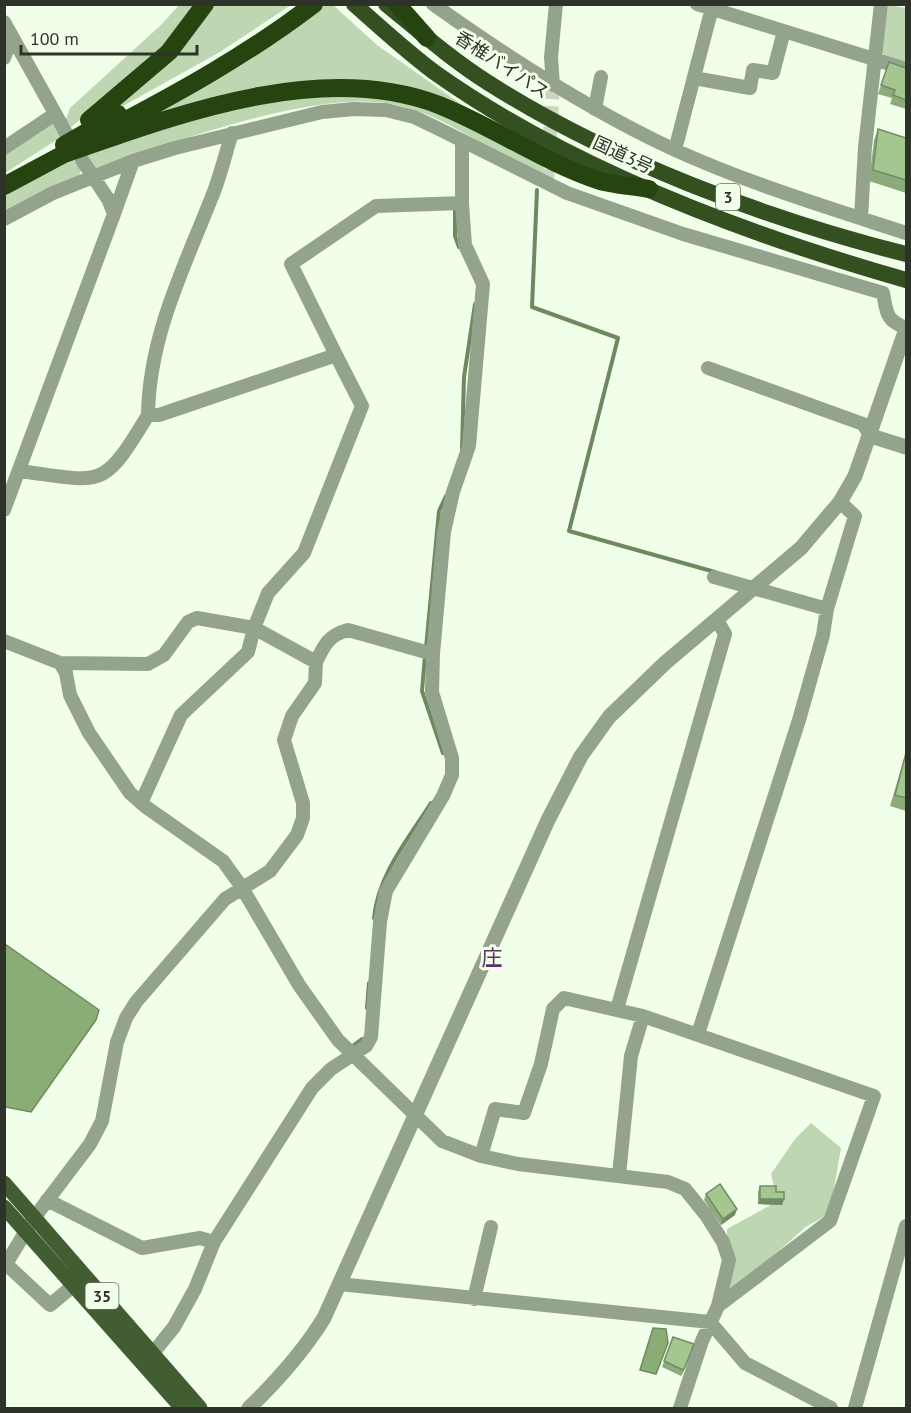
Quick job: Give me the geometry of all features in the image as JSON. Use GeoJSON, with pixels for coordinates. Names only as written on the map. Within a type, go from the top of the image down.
{"type":"FeatureCollection","features":[{"type":"Feature","properties":{"kind":"highway"},"geometry":{"type":"LineString","coordinates":[[68,154],[169,52],[205,4]]}},
{"type":"Feature","properties":{"kind":"highway"},"geometry":{"type":"LineString","coordinates":[[68,154],[299,4]]}},
{"type":"Feature","properties":{"kind":"highway"},"geometry":{"type":"LineString","coordinates":[[4,186],[68,154],[211,74],[264,41],[315,4]]}},
{"type":"Feature","properties":{"kind":"highway","name":"国道3号"},"geometry":{"type":"LineString","coordinates":[[354,4],[434,72],[544,139],[649,189],[737,224],[906,280]]}},
{"type":"Feature","properties":{"kind":"highway","name":"3"},"geometry":{"type":"LineString","coordinates":[[386,4],[427,38]]}},
{"type":"Feature","properties":{"kind":"highway"},"geometry":{"type":"LineString","coordinates":[[397,4],[427,38]]}},
{"type":"Feature","properties":{"kind":"highway","name":"香椎バイパス"},"geometry":{"type":"LineString","coordinates":[[427,38],[485,81],[556,122]]}},
{"type":"Feature","properties":{"kind":"highway"},"geometry":{"type":"LineString","coordinates":[[4,178],[68,154],[202,110],[264,97],[320,89],[375,88],[440,106],[601,181],[649,189]]}},
{"type":"Feature","properties":{"kind":"highway","name":"国道3号"},"geometry":{"type":"LineString","coordinates":[[556,122],[654,168],[745,204],[906,254]]}},
{"type":"Feature","properties":{"kind":"main road","name":"35"},"geometry":{"type":"LineString","coordinates":[[4,1183],[73,1286],[182,1408]]}},
{"type":"Feature","properties":{"kind":"main road","name":"35"},"geometry":{"type":"LineString","coordinates":[[4,1207],[30,1225],[153,1353],[200,1408]]}},
{"type":"Feature","properties":{"kind":"street"},"geometry":{"type":"LineString","coordinates":[[433,4],[506,56],[553,85],[675,150],[772,189],[906,233]]}},
{"type":"Feature","properties":{"kind":"street"},"geometry":{"type":"LineString","coordinates":[[553,85],[551,57],[556,4]]}},
{"type":"Feature","properties":{"kind":"street"},"geometry":{"type":"LineString","coordinates":[[697,4],[713,7],[906,69]]}},
{"type":"Feature","properties":{"kind":"street"},"geometry":{"type":"LineString","coordinates":[[861,218],[865,147],[876,60],[880,4]]}},
{"type":"Feature","properties":{"kind":"street"},"geometry":{"type":"LineString","coordinates":[[675,150],[713,7]]}},
{"type":"Feature","properties":{"kind":"street"},"geometry":{"type":"LineString","coordinates":[[4,22],[66,133]]}},
{"type":"Feature","properties":{"kind":"street"},"geometry":{"type":"LineString","coordinates":[[694,78],[750,88],[753,70],[774,73],[784,31]]}},
{"type":"Feature","properties":{"kind":"street"},"geometry":{"type":"LineString","coordinates":[[4,58],[12,36]]}},
{"type":"Feature","properties":{"kind":"street"},"geometry":{"type":"LineString","coordinates":[[595,109],[601,77]]}},
{"type":"Feature","properties":{"kind":"street"},"geometry":{"type":"LineString","coordinates":[[4,219],[53,193],[133,160],[232,133],[322,112],[354,108],[386,110],[414,117],[462,143],[567,193],[683,234],[883,293],[888,316],[893,323],[906,329],[871,436],[855,476],[840,502],[801,548],[635,690],[609,717],[581,756],[549,820],[339,1284],[309,1342],[283,1375],[249,1408]]}},
{"type":"Feature","properties":{"kind":"street"},"geometry":{"type":"LineString","coordinates":[[4,148],[55,114]]}},
{"type":"Feature","properties":{"kind":"street"},"geometry":{"type":"LineString","coordinates":[[19,471],[87,480],[103,476],[115,466],[148,415],[154,351],[184,259],[212,198],[232,133]]}},
{"type":"Feature","properties":{"kind":"street"},"geometry":{"type":"LineString","coordinates":[[153,1353],[174,1327],[195,1289],[214,1242],[312,1088],[330,1069],[366,1046],[371,1037],[380,922],[386,891],[443,796],[452,775],[452,758],[432,692],[433,654],[444,532],[453,492],[469,446],[483,284],[465,245],[462,143]]}},
{"type":"Feature","properties":{"kind":"street"},"geometry":{"type":"LineString","coordinates":[[68,154],[92,178],[108,199],[114,214]]}},
{"type":"Feature","properties":{"kind":"street"},"geometry":{"type":"LineString","coordinates":[[4,510],[133,160]]}},
{"type":"Feature","properties":{"kind":"street"},"geometry":{"type":"LineString","coordinates":[[141,803],[181,715],[248,652],[254,628],[268,593],[304,553],[362,406],[291,264],[376,206],[462,203]]}},
{"type":"Feature","properties":{"kind":"street"},"geometry":{"type":"LineString","coordinates":[[148,415],[159,415],[336,355]]}},
{"type":"Feature","properties":{"kind":"street"},"geometry":{"type":"LineString","coordinates":[[708,368],[863,424],[871,436],[906,447]]}},
{"type":"Feature","properties":{"kind":"street"},"geometry":{"type":"LineString","coordinates":[[698,1034],[799,720],[823,634],[827,609],[855,516],[840,502]]}},
{"type":"Feature","properties":{"kind":"street"},"geometry":{"type":"LineString","coordinates":[[714,578],[827,609]]}},
{"type":"Feature","properties":{"kind":"street"},"geometry":{"type":"LineString","coordinates":[[4,642],[60,663],[148,664],[164,656],[188,622],[197,618],[254,628],[316,662]]}},
{"type":"Feature","properties":{"kind":"street"},"geometry":{"type":"LineString","coordinates":[[617,1009],[725,634],[717,620]]}},
{"type":"Feature","properties":{"kind":"street"},"geometry":{"type":"LineString","coordinates":[[73,1286],[50,1305],[5,1265],[47,1200],[90,1144],[102,1120],[110,1088],[113,1058],[126,1018],[148,986],[225,899],[242,886],[270,871],[297,835],[303,818],[303,803],[284,740],[286,727],[315,682],[316,662],[325,643],[338,633],[348,630],[433,654]]}},
{"type":"Feature","properties":{"kind":"street"},"geometry":{"type":"LineString","coordinates":[[60,663],[66,673],[70,695],[89,733],[130,793],[223,861],[242,886],[299,985],[338,1040],[389,1091],[417,1114],[442,1141],[481,1156],[518,1164],[668,1182],[685,1189],[706,1215],[723,1242],[729,1260],[718,1306],[710,1322],[680,1408]]}},
{"type":"Feature","properties":{"kind":"street"},"geometry":{"type":"LineString","coordinates":[[481,1156],[495,1109],[524,1113],[542,1064],[553,1010],[558,1002],[570,998],[609,1010],[617,1009],[643,1016],[874,1096],[830,1221],[718,1306]]}},
{"type":"Feature","properties":{"kind":"street"},"geometry":{"type":"LineString","coordinates":[[620,1175],[631,1056],[643,1016]]}},
{"type":"Feature","properties":{"kind":"street"},"geometry":{"type":"LineString","coordinates":[[47,1200],[142,1248],[200,1238],[214,1242]]}},
{"type":"Feature","properties":{"kind":"street"},"geometry":{"type":"LineString","coordinates":[[855,1408],[906,1226]]}},
{"type":"Feature","properties":{"kind":"street"},"geometry":{"type":"LineString","coordinates":[[474,1299],[491,1227]]}},
{"type":"Feature","properties":{"kind":"street"},"geometry":{"type":"LineString","coordinates":[[339,1284],[710,1322],[745,1363],[831,1408]]}},
{"type":"Feature","properties":{"kind":"shaded area"},"geometry":{"type":"Polygon","coordinates":[[[324,4],[333,5],[377,45],[478,116],[371,84],[131,127],[313,14],[324,4]]]}},
{"type":"Feature","properties":{"kind":"shaded area"},"geometry":{"type":"Polygon","coordinates":[[[179,5],[199,5],[143,70],[71,127],[66,119],[70,108],[162,24],[179,5]]]}},
{"type":"Feature","properties":{"kind":"shaded area"},"geometry":{"type":"Polygon","coordinates":[[[210,5],[291,5],[220,52],[114,111],[210,5]]]}},
{"type":"Feature","properties":{"kind":"shaded area"},"geometry":{"type":"Polygon","coordinates":[[[888,5],[906,8],[906,62],[882,54],[888,5]]]}},
{"type":"Feature","properties":{"kind":"shaded area"},"geometry":{"type":"Polygon","coordinates":[[[382,95],[444,114],[544,165],[543,173],[532,173],[467,134],[433,117],[397,105],[365,102],[327,104],[287,110],[246,120],[95,169],[86,154],[220,111],[303,97],[382,95]]]}},
{"type":"Feature","properties":{"kind":"shaded area"},"geometry":{"type":"Polygon","coordinates":[[[50,123],[56,126],[61,135],[58,139],[5,173],[5,152],[50,123]]]}},
{"type":"Feature","properties":{"kind":"shaded area"},"geometry":{"type":"Polygon","coordinates":[[[74,157],[81,169],[79,176],[5,211],[5,191],[74,157]]]}},
{"type":"Feature","properties":{"kind":"shaded area"},"geometry":{"type":"Polygon","coordinates":[[[5,944],[99,1010],[96,1020],[31,1112],[5,1107],[5,944]]]}},
{"type":"Feature","properties":{"kind":"shaded area"},"geometry":{"type":"Polygon","coordinates":[[[811,1123],[841,1148],[833,1194],[824,1217],[807,1226],[732,1292],[727,1290],[727,1229],[769,1206],[775,1190],[771,1174],[795,1139],[811,1123]]]}},
{"type":"Feature","properties":{"kind":"shaded area"},"geometry":{"type":"Polygon","coordinates":[[[653,1328],[666,1329],[668,1343],[656,1374],[640,1370],[653,1328]]]}},
{"type":"Feature","properties":{"kind":"building"},"geometry":{"type":"Polygon","coordinates":[[[889,62],[906,68],[906,100],[893,95],[895,90],[881,85],[889,62]]]}},
{"type":"Feature","properties":{"kind":"building"},"geometry":{"type":"Polygon","coordinates":[[[878,129],[906,138],[906,180],[873,170],[878,129]]]}},
{"type":"Feature","properties":{"kind":"building"},"geometry":{"type":"Polygon","coordinates":[[[906,753],[906,798],[895,795],[906,753]]]}},
{"type":"Feature","properties":{"kind":"building"},"geometry":{"type":"Polygon","coordinates":[[[720,1184],[737,1209],[723,1219],[706,1194],[720,1184]]]}},
{"type":"Feature","properties":{"kind":"building"},"geometry":{"type":"Polygon","coordinates":[[[760,1186],[776,1186],[776,1192],[784,1192],[784,1199],[760,1199],[760,1186]]]}},
{"type":"Feature","properties":{"kind":"building"},"geometry":{"type":"Polygon","coordinates":[[[673,1337],[694,1344],[683,1370],[664,1361],[673,1337]]]}},
{"type":"Feature","properties":{"kind":"waterway"},"geometry":{"type":"LineString","coordinates":[[537,190],[532,307],[618,338],[569,531],[715,572]]}},
{"type":"Feature","properties":{"kind":"waterway"},"geometry":{"type":"LineString","coordinates":[[455,208],[455,236],[459,247]]}},
{"type":"Feature","properties":{"kind":"waterway"},"geometry":{"type":"LineString","coordinates":[[462,449],[464,377],[475,304]]}},
{"type":"Feature","properties":{"kind":"waterway"},"geometry":{"type":"LineString","coordinates":[[426,648],[439,511],[446,496]]}},
{"type":"Feature","properties":{"kind":"waterway"},"geometry":{"type":"LineString","coordinates":[[425,656],[422,691],[443,753]]}},
{"type":"Feature","properties":{"kind":"waterway"},"geometry":{"type":"LineString","coordinates":[[374,918],[381,887],[388,872],[431,803]]}},
{"type":"Feature","properties":{"kind":"waterway"},"geometry":{"type":"LineString","coordinates":[[367,1008],[369,983]]}},
{"type":"Feature","properties":{"kind":"waterway"},"geometry":{"type":"LineString","coordinates":[[354,1045],[362,1039]]}},
{"type":"Feature","properties":{"kind":"tunnel"},"geometry":{"type":"LineString","coordinates":[[547,183],[553,85]]}},
{"type":"Feature","properties":{"kind":"district","name":"庄"},"geometry":{"type":"Point","coordinates":[492,958]}}]}
